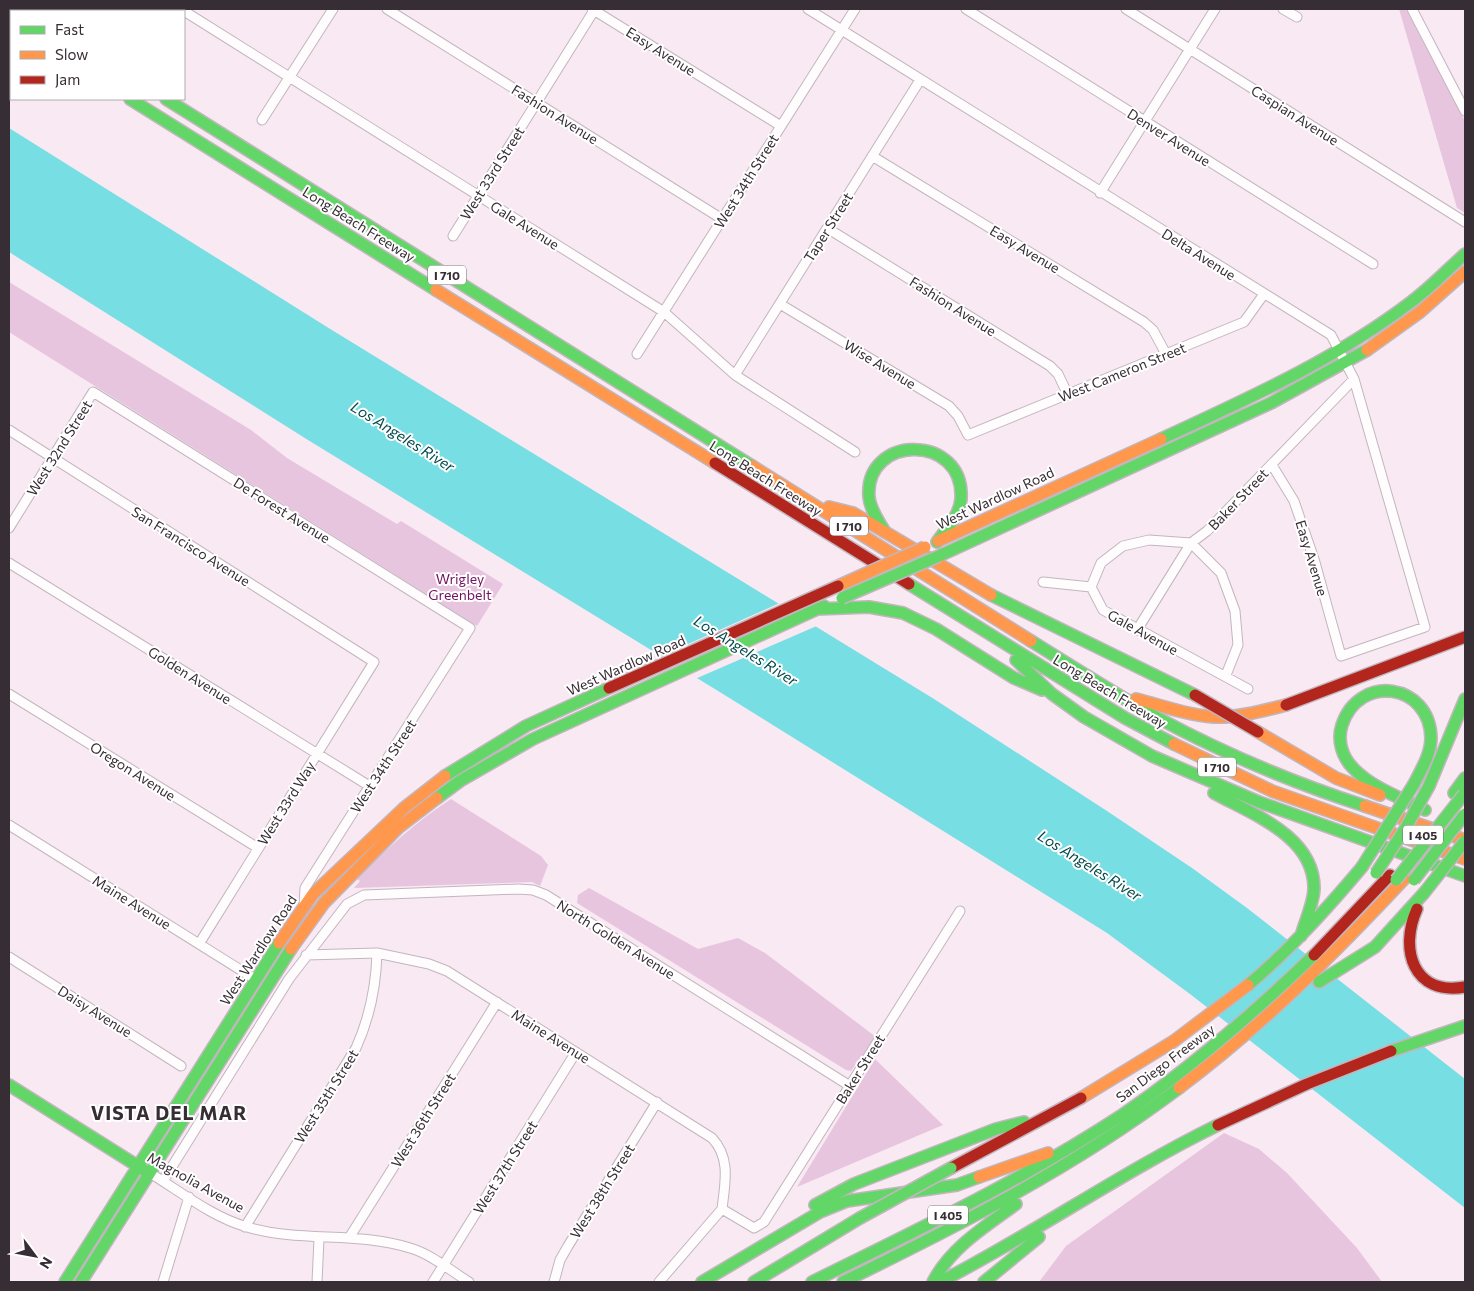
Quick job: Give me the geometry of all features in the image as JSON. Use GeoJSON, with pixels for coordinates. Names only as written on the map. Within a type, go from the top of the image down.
{"type":"FeatureCollection","features":[{"type":"Feature","properties":{"kind":"main road","name":"Long Beach Freeway"},"geometry":{"type":"LineString","coordinates":[[132,100],[1110,709],[1203,760],[1319,809],[1465,859]]}},
{"type":"Feature","properties":{"kind":"main road","name":"Long Beach Freeway"},"geometry":{"type":"LineString","coordinates":[[168,100],[1126,698],[1200,738],[1285,777],[1465,840]]}},
{"type":"Feature","properties":{"kind":"main road","name":"West Wardlow Road"},"geometry":{"type":"LineString","coordinates":[[65,1282],[255,979],[313,894],[404,808],[453,770],[526,726],[937,542],[1264,391],[1341,350],[1412,302],[1465,254]]}},
{"type":"Feature","properties":{"kind":"main road","name":"West Wardlow Road"},"geometry":{"type":"LineString","coordinates":[[81,1282],[222,1060],[279,965],[324,903],[398,828],[460,781],[533,739],[614,701],[939,556],[1271,404],[1347,362],[1420,312],[1465,272]]}},
{"type":"Feature","properties":{"kind":"main road"},"geometry":{"type":"LineString","coordinates":[[885,532],[869,497],[873,473],[888,455],[905,448],[922,448],[930,450],[946,459],[957,474],[960,483],[961,500],[958,508],[937,542]]}},
{"type":"Feature","properties":{"kind":"main road"},"geometry":{"type":"LineString","coordinates":[[811,502],[853,514],[992,596],[1195,695],[1336,778],[1465,824]]}},
{"type":"Feature","properties":{"kind":"main road"},"geometry":{"type":"LineString","coordinates":[[817,609],[886,609],[912,617],[1013,678],[1052,694]]}},
{"type":"Feature","properties":{"kind":"main road"},"geometry":{"type":"LineString","coordinates":[[988,634],[1052,694],[1129,745],[1178,770],[1243,811],[1288,835],[1307,858],[1313,879],[1313,898],[1301,938]]}},
{"type":"Feature","properties":{"kind":"main road"},"geometry":{"type":"LineString","coordinates":[[1126,698],[1202,715],[1223,717],[1252,714],[1286,705],[1465,637]]}},
{"type":"Feature","properties":{"kind":"main road"},"geometry":{"type":"LineString","coordinates":[[754,1282],[860,1218],[1050,1116],[1138,1066],[1224,1006],[1301,938],[1362,866],[1390,825],[1414,784],[1431,744],[1431,728],[1426,712],[1413,699],[1398,691],[1382,690],[1363,696],[1350,706],[1340,726],[1340,742],[1344,756],[1359,774],[1425,810]]}},
{"type":"Feature","properties":{"kind":"main road"},"geometry":{"type":"LineString","coordinates":[[1364,905],[1376,872],[1405,829],[1430,786],[1465,699]]}},
{"type":"Feature","properties":{"kind":"main road"},"geometry":{"type":"LineString","coordinates":[[1178,770],[1296,816],[1465,877]]}},
{"type":"Feature","properties":{"kind":"main road","name":"San Diego Freeway"},"geometry":{"type":"LineString","coordinates":[[812,1282],[980,1200],[1177,1088],[1250,1044],[1319,982],[1354,931],[1401,878],[1463,799],[1465,778]]}},
{"type":"Feature","properties":{"kind":"main road","name":"San Diego Freeway"},"geometry":{"type":"LineString","coordinates":[[860,1282],[1016,1204],[1125,1138],[1247,1020],[1354,931],[1364,905],[1401,878],[1463,799]]}},
{"type":"Feature","properties":{"kind":"main road"},"geometry":{"type":"LineString","coordinates":[[1319,982],[1375,948],[1424,893],[1465,840]]}},
{"type":"Feature","properties":{"kind":"main road"},"geometry":{"type":"LineString","coordinates":[[1354,931],[1401,878]]}},
{"type":"Feature","properties":{"kind":"main road"},"geometry":{"type":"LineString","coordinates":[[1424,893],[1409,928],[1408,945],[1412,962],[1421,977],[1434,986],[1452,989],[1465,987]]}},
{"type":"Feature","properties":{"kind":"main road"},"geometry":{"type":"LineString","coordinates":[[940,1282],[963,1271],[1158,1156],[1213,1128],[1333,1073],[1408,1044],[1465,1026]]}},
{"type":"Feature","properties":{"kind":"main road","name":"Magnolia Avenue"},"geometry":{"type":"LineString","coordinates":[[9,1085],[150,1173]]}},
{"type":"Feature","properties":{"kind":"main road"},"geometry":{"type":"LineString","coordinates":[[831,1282],[1007,1193],[1112,1132],[1177,1088]]}},
{"type":"Feature","properties":{"kind":"main road"},"geometry":{"type":"LineString","coordinates":[[843,1282],[1053,1174],[1177,1088]]}},
{"type":"Feature","properties":{"kind":"main road"},"geometry":{"type":"LineString","coordinates":[[714,1275],[815,1205],[854,1184],[996,1129],[1050,1116]]}},
{"type":"Feature","properties":{"kind":"main road"},"geometry":{"type":"LineString","coordinates":[[702,1282],[820,1212],[846,1201],[957,1185],[1081,1142]]}},
{"type":"Feature","properties":{"kind":"main road"},"geometry":{"type":"LineString","coordinates":[[984,1282],[1007,1261],[1061,1222],[1078,1203]]}},
{"type":"Feature","properties":{"kind":"main road"},"geometry":{"type":"LineString","coordinates":[[933,1282],[938,1270],[950,1255],[1016,1204]]}},
{"type":"Feature","properties":{"kind":"street"},"geometry":{"type":"LineString","coordinates":[[262,120],[333,9]]}},
{"type":"Feature","properties":{"kind":"street","name":"Fashion Avenue"},"geometry":{"type":"LineString","coordinates":[[387,9],[722,219]]}},
{"type":"Feature","properties":{"kind":"street","name":"West 33rd Street"},"geometry":{"type":"LineString","coordinates":[[453,236],[594,9]]}},
{"type":"Feature","properties":{"kind":"street","name":"Easy Avenue"},"geometry":{"type":"LineString","coordinates":[[594,9],[781,126]]}},
{"type":"Feature","properties":{"kind":"street","name":"Delta Avenue"},"geometry":{"type":"LineString","coordinates":[[808,9],[1100,193],[1331,335],[1341,350],[1354,378],[1425,626],[1341,656]]}},
{"type":"Feature","properties":{"kind":"street","name":"West 34th Street"},"geometry":{"type":"LineString","coordinates":[[637,354],[855,9]]}},
{"type":"Feature","properties":{"kind":"street","name":"Denver Avenue"},"geometry":{"type":"LineString","coordinates":[[966,9],[1373,264]]}},
{"type":"Feature","properties":{"kind":"street","name":"Caspian Avenue"},"geometry":{"type":"LineString","coordinates":[[1126,9],[1465,222]]}},
{"type":"Feature","properties":{"kind":"street"},"geometry":{"type":"LineString","coordinates":[[1100,193],[1215,9]]}},
{"type":"Feature","properties":{"kind":"street"},"geometry":{"type":"LineString","coordinates":[[1283,9],[1296,17]]}},
{"type":"Feature","properties":{"kind":"street"},"geometry":{"type":"LineString","coordinates":[[1412,9],[1465,107]]}},
{"type":"Feature","properties":{"kind":"street","name":"Gale Avenue"},"geometry":{"type":"LineString","coordinates":[[185,12],[664,312],[735,375],[855,452]]}},
{"type":"Feature","properties":{"kind":"street","name":"Taper Street"},"geometry":{"type":"LineString","coordinates":[[735,375],[920,80]]}},
{"type":"Feature","properties":{"kind":"street","name":"Easy Avenue"},"geometry":{"type":"LineString","coordinates":[[872,156],[1144,322],[1153,330],[1166,354]]}},
{"type":"Feature","properties":{"kind":"street","name":"Fashion Avenue"},"geometry":{"type":"LineString","coordinates":[[827,228],[1050,366],[1058,374],[1068,395]]}},
{"type":"Feature","properties":{"kind":"street","name":"West Cameron Street"},"geometry":{"type":"LineString","coordinates":[[968,436],[1244,322],[1264,294]]}},
{"type":"Feature","properties":{"kind":"street","name":"Wise Avenue"},"geometry":{"type":"LineString","coordinates":[[780,304],[949,406],[958,416],[968,436]]}},
{"type":"Feature","properties":{"kind":"street","name":"Baker Street"},"geometry":{"type":"LineString","coordinates":[[1137,630],[1191,543],[1207,531],[1354,378]]}},
{"type":"Feature","properties":{"kind":"street","name":"West 32nd Street"},"geometry":{"type":"LineString","coordinates":[[9,528],[93,392]]}},
{"type":"Feature","properties":{"kind":"street","name":"De Forest Avenue"},"geometry":{"type":"LineString","coordinates":[[93,392],[470,628]]}},
{"type":"Feature","properties":{"kind":"street","name":"San Francisco Avenue"},"geometry":{"type":"LineString","coordinates":[[9,430],[374,662]]}},
{"type":"Feature","properties":{"kind":"street","name":"Easy Avenue"},"geometry":{"type":"LineString","coordinates":[[1272,465],[1294,501],[1314,560],[1341,656]]}},
{"type":"Feature","properties":{"kind":"street"},"geometry":{"type":"LineString","coordinates":[[1043,582],[1091,587],[1101,563],[1123,546],[1149,540],[1191,543],[1221,573],[1235,611],[1238,645],[1226,675]]}},
{"type":"Feature","properties":{"kind":"street","name":"Golden Avenue"},"geometry":{"type":"LineString","coordinates":[[9,563],[371,787]]}},
{"type":"Feature","properties":{"kind":"street","name":"Gale Avenue"},"geometry":{"type":"LineString","coordinates":[[1091,587],[1103,610],[1137,630],[1226,675],[1248,689]]}},
{"type":"Feature","properties":{"kind":"street","name":"West 34th Street"},"geometry":{"type":"LineString","coordinates":[[304,907],[305,888],[352,812],[371,787],[470,628]]}},
{"type":"Feature","properties":{"kind":"street","name":"West 33rd Way"},"geometry":{"type":"LineString","coordinates":[[199,944],[374,662]]}},
{"type":"Feature","properties":{"kind":"street","name":"Oregon Avenue"},"geometry":{"type":"LineString","coordinates":[[9,694],[258,848]]}},
{"type":"Feature","properties":{"kind":"street","name":"Maine Avenue"},"geometry":{"type":"LineString","coordinates":[[9,825],[255,979]]}},
{"type":"Feature","properties":{"kind":"street","name":"North Golden Avenue"},"geometry":{"type":"LineString","coordinates":[[306,955],[354,898],[364,895],[518,889],[546,895],[850,1086]]}},
{"type":"Feature","properties":{"kind":"street","name":"Baker Street"},"geometry":{"type":"LineString","coordinates":[[722,1209],[747,1226],[759,1226],[769,1216],[960,911]]}},
{"type":"Feature","properties":{"kind":"street","name":"Maine Avenue"},"geometry":{"type":"LineString","coordinates":[[306,955],[376,953],[412,960],[447,971],[712,1138],[720,1146],[726,1169],[722,1209]]}},
{"type":"Feature","properties":{"kind":"street","name":"West 35th Street"},"geometry":{"type":"LineString","coordinates":[[245,1227],[356,1048],[366,1025],[373,1000],[376,953]]}},
{"type":"Feature","properties":{"kind":"street"},"geometry":{"type":"LineString","coordinates":[[163,1181],[288,979],[306,955]]}},
{"type":"Feature","properties":{"kind":"street","name":"Daisy Avenue"},"geometry":{"type":"LineString","coordinates":[[9,957],[181,1066]]}},
{"type":"Feature","properties":{"kind":"street","name":"West 36th Street"},"geometry":{"type":"LineString","coordinates":[[349,1238],[497,1002]]}},
{"type":"Feature","properties":{"kind":"street","name":"West 37th Street"},"geometry":{"type":"LineString","coordinates":[[433,1282],[576,1052]]}},
{"type":"Feature","properties":{"kind":"street","name":"West 38th Street"},"geometry":{"type":"LineString","coordinates":[[554,1282],[560,1260],[568,1246],[657,1102]]}},
{"type":"Feature","properties":{"kind":"street","name":"Magnolia Avenue"},"geometry":{"type":"LineString","coordinates":[[150,1173],[214,1212],[245,1227],[282,1235],[319,1239],[349,1238],[383,1241],[411,1248],[469,1282]]}},
{"type":"Feature","properties":{"kind":"street"},"geometry":{"type":"LineString","coordinates":[[163,1282],[189,1197]]}},
{"type":"Feature","properties":{"kind":"street"},"geometry":{"type":"LineString","coordinates":[[659,1282],[722,1209]]}},
{"type":"Feature","properties":{"kind":"street"},"geometry":{"type":"LineString","coordinates":[[317,1282],[319,1239]]}},
{"type":"Feature","properties":{"kind":"green space"},"geometry":{"type":"Polygon","coordinates":[[[1399,9],[1406,9],[1465,121],[1465,213],[1457,208],[1399,9]]]}},
{"type":"Feature","properties":{"kind":"green space","name":"Wrigley Greenbelt"},"geometry":{"type":"Polygon","coordinates":[[[9,282],[251,430],[287,458],[397,524],[401,521],[503,584],[477,626],[9,332],[9,282]]]}},
{"type":"Feature","properties":{"kind":"green space"},"geometry":{"type":"Polygon","coordinates":[[[451,799],[541,856],[548,865],[540,886],[532,882],[354,888],[360,881],[357,879],[391,846],[414,826],[451,799]]]}},
{"type":"Feature","properties":{"kind":"green space"},"geometry":{"type":"Polygon","coordinates":[[[589,888],[698,949],[738,938],[765,953],[876,1037],[851,1071],[846,1070],[577,903],[578,895],[589,888]]]}},
{"type":"Feature","properties":{"kind":"green space"},"geometry":{"type":"Polygon","coordinates":[[[875,1059],[943,1125],[797,1187],[875,1059]]]}},
{"type":"Feature","properties":{"kind":"green space"},"geometry":{"type":"Polygon","coordinates":[[[1224,1133],[1259,1149],[1287,1173],[1357,1248],[1382,1282],[1039,1282],[1066,1246],[1224,1133]]]}},
{"type":"Feature","properties":{"kind":"water","name":"Los Angeles River"},"geometry":{"type":"Polygon","coordinates":[[[9,128],[327,327],[934,699],[1107,811],[1192,868],[1247,908],[1465,1079],[1465,1208],[1190,994],[1107,933],[723,694],[308,440],[9,252],[9,128]]]}},
{"type":"Feature","properties":{"kind":"pier"},"geometry":{"type":"Polygon","coordinates":[[[782,602],[819,625],[695,679],[659,657],[782,602]]]}},
{"type":"Feature","properties":{"kind":"traffic: fast"},"geometry":{"type":"LineString","coordinates":[[132,100],[436,290]]}},
{"type":"Feature","properties":{"kind":"traffic: fast"},"geometry":{"type":"LineString","coordinates":[[168,100],[752,466]]}},
{"type":"Feature","properties":{"kind":"traffic: fast"},"geometry":{"type":"LineString","coordinates":[[1161,439],[1290,377],[1352,342],[1418,297],[1465,254]]}},
{"type":"Feature","properties":{"kind":"traffic: fast"},"geometry":{"type":"LineString","coordinates":[[939,556],[1271,403],[1367,350]]}},
{"type":"Feature","properties":{"kind":"traffic: fast"},"geometry":{"type":"LineString","coordinates":[[885,532],[870,502],[872,476],[882,461],[897,453],[915,450],[932,453],[948,462],[958,477],[961,499],[958,511],[937,542]]}},
{"type":"Feature","properties":{"kind":"traffic: fast"},"geometry":{"type":"LineString","coordinates":[[842,598],[939,556]]}},
{"type":"Feature","properties":{"kind":"traffic: fast"},"geometry":{"type":"LineString","coordinates":[[909,584],[1125,718],[1174,744]]}},
{"type":"Feature","properties":{"kind":"traffic: fast"},"geometry":{"type":"LineString","coordinates":[[991,595],[1195,695]]}},
{"type":"Feature","properties":{"kind":"traffic: fast"},"geometry":{"type":"LineString","coordinates":[[437,798],[460,781],[533,739],[824,606]]}},
{"type":"Feature","properties":{"kind":"traffic: fast"},"geometry":{"type":"LineString","coordinates":[[817,609],[869,607],[903,613],[936,629],[1014,678],[1042,690]]}},
{"type":"Feature","properties":{"kind":"traffic: fast"},"geometry":{"type":"LineString","coordinates":[[1031,641],[1126,700],[1183,731],[1259,766],[1365,806]]}},
{"type":"Feature","properties":{"kind":"traffic: fast"},"geometry":{"type":"LineString","coordinates":[[1016,660],[1052,694],[1084,717],[1152,756],[1259,802],[1465,876]]}},
{"type":"Feature","properties":{"kind":"traffic: fast"},"geometry":{"type":"LineString","coordinates":[[445,776],[526,726],[609,688]]}},
{"type":"Feature","properties":{"kind":"traffic: fast"},"geometry":{"type":"LineString","coordinates":[[1414,784],[1425,762],[1431,744],[1428,720],[1419,705],[1407,696],[1392,691],[1377,692],[1363,697],[1351,708],[1342,725],[1340,742],[1343,754],[1349,764],[1369,781],[1425,810]]}},
{"type":"Feature","properties":{"kind":"traffic: fast"},"geometry":{"type":"LineString","coordinates":[[1429,786],[1465,699]]}},
{"type":"Feature","properties":{"kind":"traffic: fast"},"geometry":{"type":"LineString","coordinates":[[1454,793],[1465,778]]}},
{"type":"Feature","properties":{"kind":"traffic: fast"},"geometry":{"type":"LineString","coordinates":[[1362,867],[1414,784]]}},
{"type":"Feature","properties":{"kind":"traffic: fast"},"geometry":{"type":"LineString","coordinates":[[1376,873],[1405,829],[1429,786]]}},
{"type":"Feature","properties":{"kind":"traffic: fast"},"geometry":{"type":"LineString","coordinates":[[1214,793],[1278,829],[1304,854],[1311,870],[1314,894],[1301,936]]}},
{"type":"Feature","properties":{"kind":"traffic: fast"},"geometry":{"type":"LineString","coordinates":[[1396,880],[1464,794]]}},
{"type":"Feature","properties":{"kind":"traffic: fast"},"geometry":{"type":"LineString","coordinates":[[1414,880],[1465,814]]}},
{"type":"Feature","properties":{"kind":"traffic: fast"},"geometry":{"type":"LineString","coordinates":[[1424,893],[1465,841]]}},
{"type":"Feature","properties":{"kind":"traffic: fast"},"geometry":{"type":"LineString","coordinates":[[1248,985],[1307,929],[1362,867]]}},
{"type":"Feature","properties":{"kind":"traffic: fast"},"geometry":{"type":"LineString","coordinates":[[1319,982],[1375,947],[1424,893]]}},
{"type":"Feature","properties":{"kind":"traffic: fast"},"geometry":{"type":"LineString","coordinates":[[65,1282],[279,943]]}},
{"type":"Feature","properties":{"kind":"traffic: fast"},"geometry":{"type":"LineString","coordinates":[[81,1282],[291,949]]}},
{"type":"Feature","properties":{"kind":"traffic: fast"},"geometry":{"type":"LineString","coordinates":[[812,1282],[1008,1183],[1085,1139],[1122,1115],[1173,1078],[1221,1039],[1314,955]]}},
{"type":"Feature","properties":{"kind":"traffic: fast"},"geometry":{"type":"LineString","coordinates":[[1391,1051],[1465,1026]]}},
{"type":"Feature","properties":{"kind":"traffic: fast"},"geometry":{"type":"LineString","coordinates":[[9,1085],[144,1170]]}},
{"type":"Feature","properties":{"kind":"traffic: fast"},"geometry":{"type":"LineString","coordinates":[[843,1282],[930,1239],[1016,1193],[1099,1144],[1179,1088]]}},
{"type":"Feature","properties":{"kind":"traffic: fast"},"geometry":{"type":"LineString","coordinates":[[815,1205],[854,1184],[996,1129],[1024,1122]]}},
{"type":"Feature","properties":{"kind":"traffic: fast"},"geometry":{"type":"LineString","coordinates":[[940,1282],[1147,1162],[1218,1125]]}},
{"type":"Feature","properties":{"kind":"traffic: fast"},"geometry":{"type":"LineString","coordinates":[[860,1218],[951,1168]]}},
{"type":"Feature","properties":{"kind":"traffic: fast"},"geometry":{"type":"LineString","coordinates":[[702,1282],[820,1212],[847,1201],[957,1185],[979,1177]]}},
{"type":"Feature","properties":{"kind":"traffic: fast"},"geometry":{"type":"LineString","coordinates":[[933,1282],[949,1258],[959,1248],[1016,1204]]}},
{"type":"Feature","properties":{"kind":"traffic: fast"},"geometry":{"type":"LineString","coordinates":[[754,1282],[860,1218]]}},
{"type":"Feature","properties":{"kind":"traffic: fast"},"geometry":{"type":"LineString","coordinates":[[984,1282],[1039,1237]]}},
{"type":"Feature","properties":{"kind":"traffic: slow"},"geometry":{"type":"LineString","coordinates":[[1367,350],[1420,312],[1465,272]]}},
{"type":"Feature","properties":{"kind":"traffic: slow"},"geometry":{"type":"LineString","coordinates":[[436,290],[715,463]]}},
{"type":"Feature","properties":{"kind":"traffic: slow"},"geometry":{"type":"LineString","coordinates":[[938,541],[1161,439]]}},
{"type":"Feature","properties":{"kind":"traffic: slow"},"geometry":{"type":"LineString","coordinates":[[752,466],[1031,641]]}},
{"type":"Feature","properties":{"kind":"traffic: slow"},"geometry":{"type":"LineString","coordinates":[[829,507],[853,513],[991,595]]}},
{"type":"Feature","properties":{"kind":"traffic: slow"},"geometry":{"type":"LineString","coordinates":[[838,586],[925,547]]}},
{"type":"Feature","properties":{"kind":"traffic: slow"},"geometry":{"type":"LineString","coordinates":[[1136,699],[1191,714],[1213,717],[1240,715],[1286,705]]}},
{"type":"Feature","properties":{"kind":"traffic: slow"},"geometry":{"type":"LineString","coordinates":[[1258,732],[1336,778],[1380,795]]}},
{"type":"Feature","properties":{"kind":"traffic: slow"},"geometry":{"type":"LineString","coordinates":[[1174,744],[1272,791],[1465,859]]}},
{"type":"Feature","properties":{"kind":"traffic: slow"},"geometry":{"type":"LineString","coordinates":[[279,943],[313,894],[404,808],[445,776]]}},
{"type":"Feature","properties":{"kind":"traffic: slow"},"geometry":{"type":"LineString","coordinates":[[291,949],[324,903],[398,828],[437,798]]}},
{"type":"Feature","properties":{"kind":"traffic: slow"},"geometry":{"type":"LineString","coordinates":[[1365,806],[1465,840]]}},
{"type":"Feature","properties":{"kind":"traffic: slow"},"geometry":{"type":"LineString","coordinates":[[1179,1088],[1240,1040],[1297,988],[1406,877]]}},
{"type":"Feature","properties":{"kind":"traffic: slow"},"geometry":{"type":"LineString","coordinates":[[1081,1098],[1174,1041],[1248,985]]}},
{"type":"Feature","properties":{"kind":"traffic: slow"},"geometry":{"type":"LineString","coordinates":[[979,1177],[1048,1153]]}},
{"type":"Feature","properties":{"kind":"traffic: jam"},"geometry":{"type":"LineString","coordinates":[[715,463],[909,584]]}},
{"type":"Feature","properties":{"kind":"traffic: jam"},"geometry":{"type":"LineString","coordinates":[[609,688],[838,586]]}},
{"type":"Feature","properties":{"kind":"traffic: jam"},"geometry":{"type":"LineString","coordinates":[[1286,705],[1465,637]]}},
{"type":"Feature","properties":{"kind":"traffic: jam"},"geometry":{"type":"LineString","coordinates":[[1195,695],[1258,732]]}},
{"type":"Feature","properties":{"kind":"traffic: jam"},"geometry":{"type":"LineString","coordinates":[[1314,955],[1390,875]]}},
{"type":"Feature","properties":{"kind":"traffic: jam"},"geometry":{"type":"LineString","coordinates":[[1417,909],[1410,939],[1411,954],[1415,966],[1422,977],[1433,984],[1447,988],[1465,987]]}},
{"type":"Feature","properties":{"kind":"traffic: jam"},"geometry":{"type":"LineString","coordinates":[[1218,1125],[1307,1084],[1391,1051]]}},
{"type":"Feature","properties":{"kind":"traffic: jam"},"geometry":{"type":"LineString","coordinates":[[951,1168],[1081,1098]]}},
{"type":"Feature","properties":{"kind":"district","name":"VISTA DEL MAR"},"geometry":{"type":"Point","coordinates":[169,1112]}}]}
